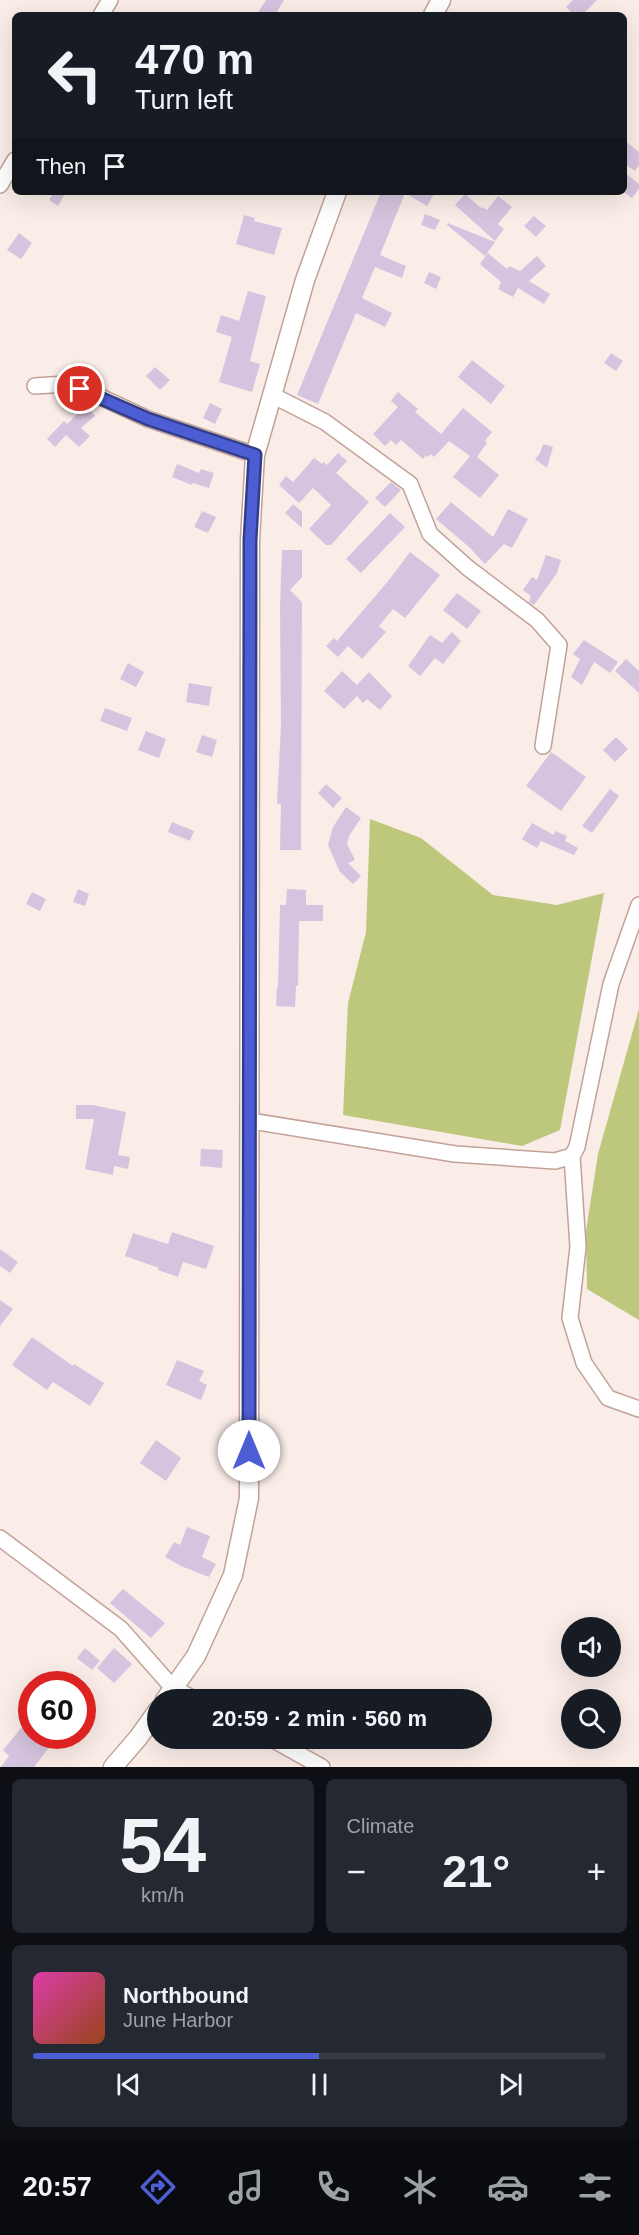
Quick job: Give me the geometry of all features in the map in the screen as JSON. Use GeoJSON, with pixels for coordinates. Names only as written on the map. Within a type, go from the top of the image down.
{"type":"FeatureCollection","features":[{"type":"Feature","properties":{"kind":"main road"},"geometry":{"type":"LineString","coordinates":[[173,1689],[196,1656],[233,1575],[249,1498],[250,540],[255,455],[304,280],[336,195]]}},
{"type":"Feature","properties":{"kind":"main road"},"geometry":{"type":"LineString","coordinates":[[113,1767],[147,1725]]}},
{"type":"Feature","properties":{"kind":"street"},"geometry":{"type":"LineString","coordinates":[[0,185],[12,165]]}},
{"type":"Feature","properties":{"kind":"street"},"geometry":{"type":"LineString","coordinates":[[35,386],[66,384],[148,419],[255,455]]}},
{"type":"Feature","properties":{"kind":"street"},"geometry":{"type":"LineString","coordinates":[[272,395],[325,422],[410,484],[430,534],[468,568],[537,620],[558,645],[543,746]]}},
{"type":"Feature","properties":{"kind":"street"},"geometry":{"type":"LineString","coordinates":[[639,905],[611,984],[577,1147],[572,1156],[578,1247],[570,1318],[584,1363],[608,1398],[639,1409]]}},
{"type":"Feature","properties":{"kind":"street"},"geometry":{"type":"LineString","coordinates":[[251,1121],[455,1154],[555,1161],[572,1156]]}},
{"type":"Feature","properties":{"kind":"street"},"geometry":{"type":"LineString","coordinates":[[0,1538],[121,1629],[165,1689]]}},
{"type":"Feature","properties":{"kind":"street"},"geometry":{"type":"LineString","coordinates":[[290,1749],[322,1767]]}},
{"type":"Feature","properties":{"kind":"green space"},"geometry":{"type":"Polygon","coordinates":[[[370,819],[421,838],[493,895],[557,905],[604,893],[560,1130],[522,1146],[343,1115],[348,1003],[366,932],[370,819]]]}},
{"type":"Feature","properties":{"kind":"green space"},"geometry":{"type":"Polygon","coordinates":[[[639,1009],[639,1320],[587,1289],[586,1231],[598,1154],[639,1009]]]}},
{"type":"Feature","properties":{"kind":"building"},"geometry":{"type":"Polygon","coordinates":[[[266,0],[284,0],[277,12],[258,12],[266,0]]]}},
{"type":"Feature","properties":{"kind":"building"},"geometry":{"type":"Polygon","coordinates":[[[573,0],[597,0],[585,12],[571,12],[566,7],[573,0]]]}},
{"type":"Feature","properties":{"kind":"building"},"geometry":{"type":"Polygon","coordinates":[[[627,142],[639,152],[639,165],[635,171],[627,165],[627,142]]]}},
{"type":"Feature","properties":{"kind":"building"},"geometry":{"type":"Polygon","coordinates":[[[627,174],[639,184],[639,189],[632,198],[627,194],[627,174]]]}},
{"type":"Feature","properties":{"kind":"building"},"geometry":{"type":"Polygon","coordinates":[[[52,195],[64,195],[58,206],[49,200],[52,195]]]}},
{"type":"Feature","properties":{"kind":"building"},"geometry":{"type":"Polygon","coordinates":[[[380,195],[404,195],[380,255],[406,266],[402,278],[375,267],[362,298],[392,313],[385,327],[356,313],[318,404],[297,395],[380,195]]]}},
{"type":"Feature","properties":{"kind":"building"},"geometry":{"type":"Polygon","coordinates":[[[408,195],[433,195],[427,206],[408,195]]]}},
{"type":"Feature","properties":{"kind":"building"},"geometry":{"type":"Polygon","coordinates":[[[466,195],[481,208],[487,210],[498,196],[512,207],[498,224],[504,229],[495,241],[455,205],[466,195]]]}},
{"type":"Feature","properties":{"kind":"building"},"geometry":{"type":"Polygon","coordinates":[[[425,214],[440,220],[435,230],[421,225],[425,214]]]}},
{"type":"Feature","properties":{"kind":"building"},"geometry":{"type":"Polygon","coordinates":[[[244,215],[255,218],[254,221],[282,228],[274,255],[236,244],[244,215]]]}},
{"type":"Feature","properties":{"kind":"building"},"geometry":{"type":"Polygon","coordinates":[[[534,216],[546,226],[536,237],[524,226],[534,216]]]}},
{"type":"Feature","properties":{"kind":"building"},"geometry":{"type":"Polygon","coordinates":[[[448,223],[495,242],[485,256],[447,225],[448,223]]]}},
{"type":"Feature","properties":{"kind":"building"},"geometry":{"type":"Polygon","coordinates":[[[19,233],[32,243],[21,259],[7,250],[19,233]]]}},
{"type":"Feature","properties":{"kind":"building"},"geometry":{"type":"Polygon","coordinates":[[[488,253],[507,269],[509,266],[520,271],[537,256],[546,266],[529,281],[550,294],[544,304],[518,288],[513,297],[498,289],[501,282],[480,264],[488,253]]]}},
{"type":"Feature","properties":{"kind":"building"},"geometry":{"type":"Polygon","coordinates":[[[429,272],[441,277],[436,289],[424,283],[429,272]]]}},
{"type":"Feature","properties":{"kind":"building"},"geometry":{"type":"Polygon","coordinates":[[[248,291],[266,296],[250,361],[260,364],[252,392],[219,382],[232,337],[216,332],[221,315],[239,321],[248,291]]]}},
{"type":"Feature","properties":{"kind":"building"},"geometry":{"type":"Polygon","coordinates":[[[611,353],[623,361],[616,371],[604,363],[611,353]]]}},
{"type":"Feature","properties":{"kind":"building"},"geometry":{"type":"Polygon","coordinates":[[[472,360],[505,386],[491,404],[458,377],[472,360]]]}},
{"type":"Feature","properties":{"kind":"building"},"geometry":{"type":"Polygon","coordinates":[[[155,367],[170,380],[160,390],[146,376],[155,367]]]}},
{"type":"Feature","properties":{"kind":"building"},"geometry":{"type":"Polygon","coordinates":[[[398,392],[418,409],[415,412],[441,434],[463,408],[492,432],[477,457],[499,475],[480,498],[453,477],[470,456],[449,441],[434,457],[431,454],[428,457],[426,455],[423,459],[401,440],[396,445],[391,440],[385,446],[373,434],[398,407],[391,401],[398,392]]]}},
{"type":"Feature","properties":{"kind":"building"},"geometry":{"type":"Polygon","coordinates":[[[210,403],[222,409],[215,424],[203,418],[210,403]]]}},
{"type":"Feature","properties":{"kind":"building"},"geometry":{"type":"Polygon","coordinates":[[[86,406],[95,416],[81,428],[90,436],[79,447],[66,435],[55,447],[47,439],[64,421],[67,424],[86,406]]]}},
{"type":"Feature","properties":{"kind":"building"},"geometry":{"type":"Polygon","coordinates":[[[543,444],[553,447],[547,468],[535,459],[543,444]]]}},
{"type":"Feature","properties":{"kind":"building"},"geometry":{"type":"Polygon","coordinates":[[[338,453],[347,461],[336,473],[369,502],[331,545],[326,545],[309,529],[331,505],[313,488],[299,503],[279,485],[286,476],[293,482],[314,458],[327,465],[338,453]]]}},
{"type":"Feature","properties":{"kind":"building"},"geometry":{"type":"Polygon","coordinates":[[[177,464],[199,473],[201,469],[214,473],[209,488],[193,483],[192,485],[172,477],[177,464]]]}},
{"type":"Feature","properties":{"kind":"building"},"geometry":{"type":"Polygon","coordinates":[[[391,482],[401,490],[385,507],[375,498],[391,482]]]}},
{"type":"Feature","properties":{"kind":"building"},"geometry":{"type":"Polygon","coordinates":[[[451,502],[493,537],[508,509],[528,519],[512,548],[504,544],[485,564],[436,519],[451,502]]]}},
{"type":"Feature","properties":{"kind":"building"},"geometry":{"type":"Polygon","coordinates":[[[293,504],[302,512],[302,528],[285,513],[293,504]]]}},
{"type":"Feature","properties":{"kind":"building"},"geometry":{"type":"Polygon","coordinates":[[[202,511],[216,517],[208,533],[194,527],[202,511]]]}},
{"type":"Feature","properties":{"kind":"building"},"geometry":{"type":"Polygon","coordinates":[[[390,513],[405,527],[361,573],[346,559],[390,513]]]}},
{"type":"Feature","properties":{"kind":"building"},"geometry":{"type":"Polygon","coordinates":[[[282,550],[302,550],[302,577],[290,590],[302,602],[301,850],[280,850],[281,804],[277,804],[281,725],[282,550]]]}},
{"type":"Feature","properties":{"kind":"building"},"geometry":{"type":"Polygon","coordinates":[[[410,552],[440,575],[405,618],[393,609],[379,626],[386,632],[362,659],[348,646],[338,657],[326,646],[334,638],[337,641],[410,552]]]}},
{"type":"Feature","properties":{"kind":"building"},"geometry":{"type":"Polygon","coordinates":[[[546,555],[561,560],[557,573],[534,605],[529,602],[531,596],[523,590],[532,577],[537,580],[546,555]]]}},
{"type":"Feature","properties":{"kind":"building"},"geometry":{"type":"Polygon","coordinates":[[[457,593],[481,611],[467,629],[443,610],[457,593]]]}},
{"type":"Feature","properties":{"kind":"building"},"geometry":{"type":"Polygon","coordinates":[[[452,632],[461,641],[443,664],[435,658],[420,676],[408,666],[430,635],[442,643],[452,632]]]}},
{"type":"Feature","properties":{"kind":"building"},"geometry":{"type":"Polygon","coordinates":[[[584,640],[618,662],[610,673],[594,662],[582,685],[571,677],[580,659],[573,654],[584,640]]]}},
{"type":"Feature","properties":{"kind":"building"},"geometry":{"type":"Polygon","coordinates":[[[626,659],[639,671],[639,693],[615,671],[626,659]]]}},
{"type":"Feature","properties":{"kind":"building"},"geometry":{"type":"Polygon","coordinates":[[[128,663],[144,672],[136,687],[120,679],[128,663]]]}},
{"type":"Feature","properties":{"kind":"building"},"geometry":{"type":"Polygon","coordinates":[[[342,671],[357,685],[369,672],[392,696],[380,710],[367,699],[363,703],[357,696],[344,709],[324,691],[342,671]]]}},
{"type":"Feature","properties":{"kind":"building"},"geometry":{"type":"Polygon","coordinates":[[[189,683],[212,687],[209,706],[186,702],[189,683]]]}},
{"type":"Feature","properties":{"kind":"building"},"geometry":{"type":"Polygon","coordinates":[[[105,708],[132,718],[127,731],[100,721],[105,708]]]}},
{"type":"Feature","properties":{"kind":"building"},"geometry":{"type":"Polygon","coordinates":[[[146,731],[166,739],[159,758],[138,750],[146,731]]]}},
{"type":"Feature","properties":{"kind":"building"},"geometry":{"type":"Polygon","coordinates":[[[202,735],[217,740],[212,757],[196,752],[202,735]]]}},
{"type":"Feature","properties":{"kind":"building"},"geometry":{"type":"Polygon","coordinates":[[[616,737],[628,749],[615,762],[603,750],[616,737]]]}},
{"type":"Feature","properties":{"kind":"building"},"geometry":{"type":"Polygon","coordinates":[[[551,752],[586,777],[561,811],[526,786],[551,752]]]}},
{"type":"Feature","properties":{"kind":"building"},"geometry":{"type":"Polygon","coordinates":[[[326,784],[342,798],[333,808],[318,793],[326,784]]]}},
{"type":"Feature","properties":{"kind":"building"},"geometry":{"type":"Polygon","coordinates":[[[610,789],[619,796],[592,833],[582,826],[610,789]]]}},
{"type":"Feature","properties":{"kind":"building"},"geometry":{"type":"Polygon","coordinates":[[[346,807],[361,818],[349,836],[347,844],[355,860],[348,863],[361,876],[353,884],[340,872],[328,845],[333,827],[346,807]]]}},
{"type":"Feature","properties":{"kind":"building"},"geometry":{"type":"Polygon","coordinates":[[[172,822],[194,831],[190,841],[168,832],[172,822]]]}},
{"type":"Feature","properties":{"kind":"building"},"geometry":{"type":"Polygon","coordinates":[[[532,823],[554,835],[555,831],[567,836],[565,841],[578,848],[574,855],[541,841],[537,848],[522,839],[532,823]]]}},
{"type":"Feature","properties":{"kind":"building"},"geometry":{"type":"Polygon","coordinates":[[[78,889],[89,894],[85,906],[73,902],[78,889]]]}},
{"type":"Feature","properties":{"kind":"building"},"geometry":{"type":"Polygon","coordinates":[[[287,889],[306,890],[306,905],[323,905],[323,921],[299,921],[298,986],[296,986],[295,1007],[276,1006],[280,905],[286,905],[287,889]]]}},
{"type":"Feature","properties":{"kind":"building"},"geometry":{"type":"Polygon","coordinates":[[[32,892],[46,899],[40,911],[26,904],[32,892]]]}},
{"type":"Feature","properties":{"kind":"building"},"geometry":{"type":"Polygon","coordinates":[[[76,1105],[93,1105],[126,1112],[118,1155],[130,1157],[128,1169],[114,1166],[113,1175],[85,1169],[94,1119],[76,1119],[76,1105]]]}},
{"type":"Feature","properties":{"kind":"building"},"geometry":{"type":"Polygon","coordinates":[[[201,1149],[223,1150],[222,1168],[200,1166],[201,1149]]]}},
{"type":"Feature","properties":{"kind":"building"},"geometry":{"type":"Polygon","coordinates":[[[172,1232],[214,1246],[206,1269],[183,1262],[178,1277],[125,1256],[133,1233],[168,1244],[172,1232]]]}},
{"type":"Feature","properties":{"kind":"building"},"geometry":{"type":"Polygon","coordinates":[[[0,1249],[18,1262],[10,1273],[0,1266],[0,1249]]]}},
{"type":"Feature","properties":{"kind":"building"},"geometry":{"type":"Polygon","coordinates":[[[0,1300],[13,1309],[0,1326],[0,1300]]]}},
{"type":"Feature","properties":{"kind":"building"},"geometry":{"type":"Polygon","coordinates":[[[32,1337],[73,1366],[74,1364],[104,1383],[90,1406],[53,1382],[47,1390],[12,1365],[32,1337]]]}},
{"type":"Feature","properties":{"kind":"building"},"geometry":{"type":"Polygon","coordinates":[[[177,1360],[204,1371],[199,1381],[207,1385],[201,1400],[166,1385],[177,1360]]]}},
{"type":"Feature","properties":{"kind":"building"},"geometry":{"type":"Polygon","coordinates":[[[156,1440],[181,1458],[166,1481],[140,1463],[156,1440]]]}},
{"type":"Feature","properties":{"kind":"building"},"geometry":{"type":"Polygon","coordinates":[[[187,1527],[210,1536],[202,1557],[216,1564],[209,1577],[165,1557],[174,1542],[180,1545],[187,1527]]]}},
{"type":"Feature","properties":{"kind":"building"},"geometry":{"type":"Polygon","coordinates":[[[123,1589],[165,1623],[151,1638],[110,1603],[123,1589]]]}},
{"type":"Feature","properties":{"kind":"building"},"geometry":{"type":"Polygon","coordinates":[[[85,1648],[100,1661],[92,1670],[77,1658],[85,1648]]]}},
{"type":"Feature","properties":{"kind":"building"},"geometry":{"type":"Polygon","coordinates":[[[114,1648],[132,1664],[114,1683],[97,1668],[114,1648]]]}},
{"type":"Feature","properties":{"kind":"building"},"geometry":{"type":"Polygon","coordinates":[[[18,1732],[18,1749],[48,1749],[34,1767],[1,1767],[9,1756],[3,1750],[18,1732]]]}},
{"type":"Feature","properties":{"kind":"route"},"geometry":{"type":"LineString","coordinates":[[80,389],[148,419],[255,455],[250,540],[249,1451]]}}]}
